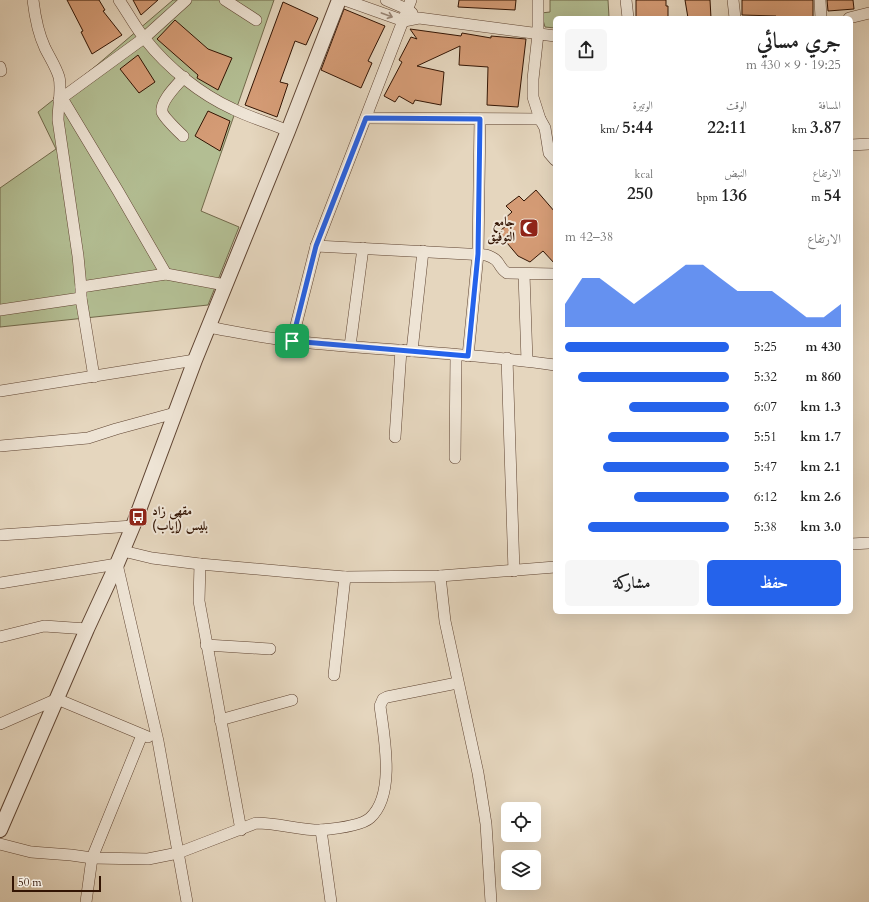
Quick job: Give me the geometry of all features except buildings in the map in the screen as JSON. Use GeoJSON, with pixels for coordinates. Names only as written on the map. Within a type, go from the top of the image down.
{"type":"FeatureCollection","features":[{"type":"Feature","properties":{"kind":"street"},"geometry":{"type":"LineString","coordinates":[[33,0],[34,16],[40,35],[59,78],[60,99],[58,120],[74,221],[81,292],[94,377]]}},
{"type":"Feature","properties":{"kind":"street"},"geometry":{"type":"LineString","coordinates":[[119,0],[144,38],[166,62],[184,77],[218,101],[234,110],[288,130]]}},
{"type":"Feature","properties":{"kind":"street"},"geometry":{"type":"LineString","coordinates":[[60,99],[144,38],[186,0]]}},
{"type":"Feature","properties":{"kind":"street"},"geometry":{"type":"LineString","coordinates":[[225,0],[256,20]]}},
{"type":"Feature","properties":{"kind":"street"},"geometry":{"type":"LineString","coordinates":[[0,830],[87,629],[123,551],[195,360],[339,0]]}},
{"type":"Feature","properties":{"kind":"street"},"geometry":{"type":"LineString","coordinates":[[345,0],[404,21],[419,18],[553,36]]}},
{"type":"Feature","properties":{"kind":"street"},"geometry":{"type":"LineString","coordinates":[[386,0],[409,5],[419,18]]}},
{"type":"Feature","properties":{"kind":"street"},"geometry":{"type":"LineString","coordinates":[[538,0],[538,34],[533,97],[540,119],[545,128],[549,153],[553,158]]}},
{"type":"Feature","properties":{"kind":"street"},"geometry":{"type":"LineString","coordinates":[[626,0],[628,16]]}},
{"type":"Feature","properties":{"kind":"street"},"geometry":{"type":"LineString","coordinates":[[733,0],[735,16]]}},
{"type":"Feature","properties":{"kind":"street"},"geometry":{"type":"LineString","coordinates":[[820,0],[821,16]]}},
{"type":"Feature","properties":{"kind":"street"},"geometry":{"type":"LineString","coordinates":[[292,341],[316,246],[409,5]]}},
{"type":"Feature","properties":{"kind":"street"},"geometry":{"type":"LineString","coordinates":[[853,17],[869,14]]}},
{"type":"Feature","properties":{"kind":"street"},"geometry":{"type":"LineString","coordinates":[[183,136],[164,116],[162,106],[167,97],[184,77]]}},
{"type":"Feature","properties":{"kind":"street"},"geometry":{"type":"LineString","coordinates":[[60,99],[118,191],[166,274]]}},
{"type":"Feature","properties":{"kind":"street"},"geometry":{"type":"LineString","coordinates":[[366,118],[540,119]]}},
{"type":"Feature","properties":{"kind":"street"},"geometry":{"type":"LineString","coordinates":[[468,356],[478,254],[480,119]]}},
{"type":"Feature","properties":{"kind":"street"},"geometry":{"type":"LineString","coordinates":[[853,145],[869,144]]}},
{"type":"Feature","properties":{"kind":"street"},"geometry":{"type":"LineString","coordinates":[[316,246],[478,254],[494,258],[501,264],[503,270],[507,273],[553,274]]}},
{"type":"Feature","properties":{"kind":"street"},"geometry":{"type":"LineString","coordinates":[[350,346],[362,248]]}},
{"type":"Feature","properties":{"kind":"street"},"geometry":{"type":"LineString","coordinates":[[412,351],[423,252]]}},
{"type":"Feature","properties":{"kind":"street"},"geometry":{"type":"LineString","coordinates":[[0,310],[166,274],[225,285]]}},
{"type":"Feature","properties":{"kind":"street"},"geometry":{"type":"LineString","coordinates":[[524,274],[527,361]]}},
{"type":"Feature","properties":{"kind":"street"},"geometry":{"type":"LineString","coordinates":[[208,327],[254,336],[292,341],[507,358],[553,365]]}},
{"type":"Feature","properties":{"kind":"street"},"geometry":{"type":"LineString","coordinates":[[395,437],[401,350]]}},
{"type":"Feature","properties":{"kind":"street"},"geometry":{"type":"LineString","coordinates":[[455,458],[456,355]]}},
{"type":"Feature","properties":{"kind":"street"},"geometry":{"type":"LineString","coordinates":[[507,358],[514,571]]}},
{"type":"Feature","properties":{"kind":"street"},"geometry":{"type":"LineString","coordinates":[[0,391],[195,360]]}},
{"type":"Feature","properties":{"kind":"street"},"geometry":{"type":"LineString","coordinates":[[0,446],[88,438],[175,413]]}},
{"type":"Feature","properties":{"kind":"street"},"geometry":{"type":"LineString","coordinates":[[0,535],[133,526]]}},
{"type":"Feature","properties":{"kind":"street"},"geometry":{"type":"LineString","coordinates":[[853,544],[869,543]]}},
{"type":"Feature","properties":{"kind":"street"},"geometry":{"type":"LineString","coordinates":[[123,551],[152,558],[200,564],[345,578],[440,576],[553,567]]}},
{"type":"Feature","properties":{"kind":"street"},"geometry":{"type":"LineString","coordinates":[[0,583],[117,564]]}},
{"type":"Feature","properties":{"kind":"street"},"geometry":{"type":"LineString","coordinates":[[117,564],[158,741],[186,902]]}},
{"type":"Feature","properties":{"kind":"street"},"geometry":{"type":"LineString","coordinates":[[200,564],[199,602],[241,830]]}},
{"type":"Feature","properties":{"kind":"street"},"geometry":{"type":"LineString","coordinates":[[440,576],[444,621],[478,773],[486,824],[491,902]]}},
{"type":"Feature","properties":{"kind":"street"},"geometry":{"type":"LineString","coordinates":[[334,675],[345,578]]}},
{"type":"Feature","properties":{"kind":"street"},"geometry":{"type":"LineString","coordinates":[[0,637],[44,626],[87,629]]}},
{"type":"Feature","properties":{"kind":"street"},"geometry":{"type":"LineString","coordinates":[[206,645],[270,649]]}},
{"type":"Feature","properties":{"kind":"street"},"geometry":{"type":"LineString","coordinates":[[0,844],[31,852],[92,858],[148,859],[178,853],[256,823],[268,823],[321,830],[360,823],[370,818],[379,807],[386,777],[387,758],[380,706],[383,699],[457,683]]}},
{"type":"Feature","properties":{"kind":"street"},"geometry":{"type":"LineString","coordinates":[[0,724],[57,699],[158,741]]}},
{"type":"Feature","properties":{"kind":"street"},"geometry":{"type":"LineString","coordinates":[[220,720],[292,700]]}},
{"type":"Feature","properties":{"kind":"street"},"geometry":{"type":"LineString","coordinates":[[86,902],[92,858],[142,735]]}},
{"type":"Feature","properties":{"kind":"street"},"geometry":{"type":"LineString","coordinates":[[321,830],[332,902]]}},
{"type":"Feature","properties":{"kind":"green space"},"geometry":{"type":"Polygon","coordinates":[[[173,0],[274,0],[201,211],[239,227],[208,305],[0,327],[0,188],[56,149],[38,112],[97,65],[173,0]]]}},
{"type":"Feature","properties":{"kind":"green space"},"geometry":{"type":"Polygon","coordinates":[[[550,0],[608,0],[609,16],[553,16],[553,28],[545,27],[541,13],[550,12],[550,0]]]}},
{"type":"Feature","properties":{"kind":"place","name":"جامع التوفيق"},"geometry":{"type":"Point","coordinates":[529,228]}},
{"type":"Feature","properties":{"kind":"place","name":"مقهى زاد بليس (إياب)"},"geometry":{"type":"Point","coordinates":[138,517]}},
{"type":"Feature","properties":{"kind":"route"},"geometry":{"type":"LineString","coordinates":[[366,118],[480,119],[478,254],[468,356],[292,341],[316,246],[366,118]]}}]}
